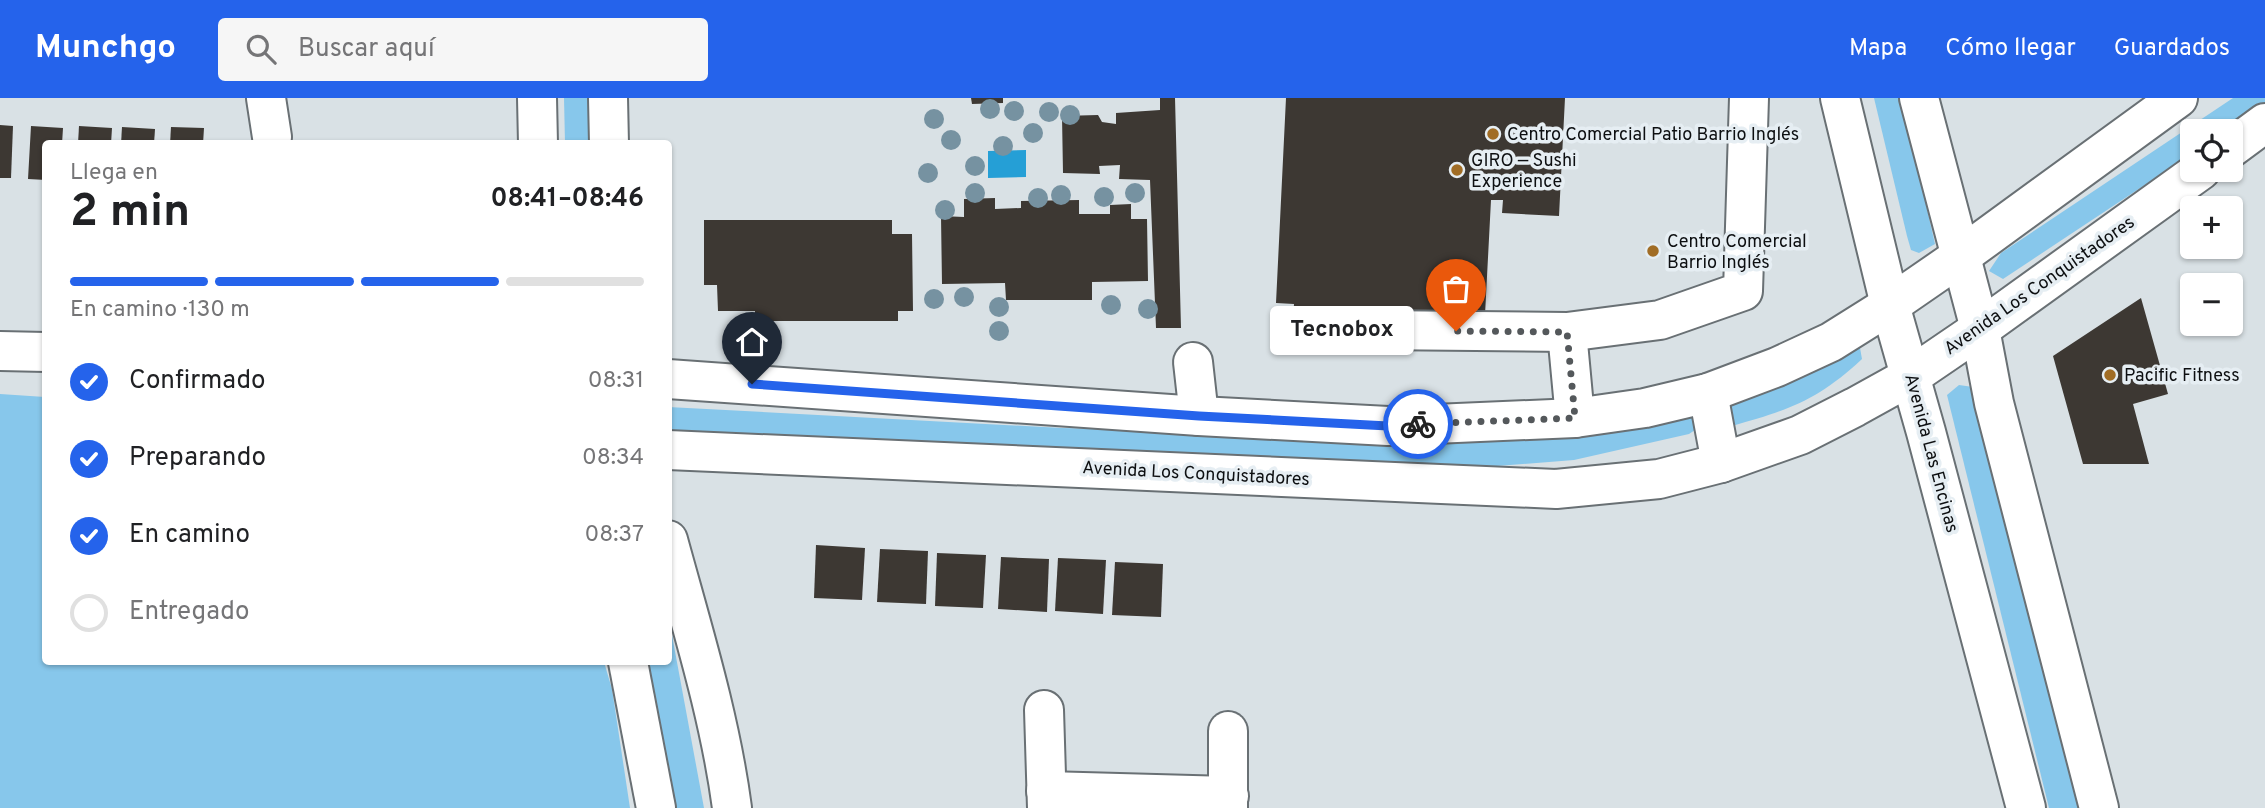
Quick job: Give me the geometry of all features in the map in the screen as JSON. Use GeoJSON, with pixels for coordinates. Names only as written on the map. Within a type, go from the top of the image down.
{"type":"FeatureCollection","features":[{"type":"Feature","properties":{"kind":"street"},"geometry":{"type":"LineString","coordinates":[[266,98],[272,136]]}},
{"type":"Feature","properties":{"kind":"street"},"geometry":{"type":"LineString","coordinates":[[537,98],[538,140]]}},
{"type":"Feature","properties":{"kind":"street"},"geometry":{"type":"LineString","coordinates":[[608,98],[609,140]]}},
{"type":"Feature","properties":{"kind":"street"},"geometry":{"type":"LineString","coordinates":[[1373,331],[1567,332],[1660,320],[1743,291],[1749,98]]}},
{"type":"Feature","properties":{"kind":"street","name":"Avenida Las Encinas"},"geometry":{"type":"LineString","coordinates":[[1840,98],[1890,305],[2026,808]]}},
{"type":"Feature","properties":{"kind":"street"},"geometry":{"type":"LineString","coordinates":[[1919,98],[1980,329],[1994,403],[2099,808]]}},
{"type":"Feature","properties":{"kind":"street"},"geometry":{"type":"LineString","coordinates":[[672,379],[975,398],[1199,416],[1388,426],[1575,418],[1645,408],[1708,393],[1777,367],[1831,342],[1961,256],[2178,98]]}},
{"type":"Feature","properties":{"kind":"street"},"geometry":{"type":"LineString","coordinates":[[2243,139],[2265,123]]}},
{"type":"Feature","properties":{"kind":"street","name":"Avenida Los Conquistadores"},"geometry":{"type":"LineString","coordinates":[[672,450],[1556,489],[1659,479],[1721,463],[1800,435],[1911,376],[2184,182]]}},
{"type":"Feature","properties":{"kind":"street"},"geometry":{"type":"LineString","coordinates":[[1567,332],[1575,418]]}},
{"type":"Feature","properties":{"kind":"street"},"geometry":{"type":"LineString","coordinates":[[0,351],[42,352]]}},
{"type":"Feature","properties":{"kind":"street"},"geometry":{"type":"LineString","coordinates":[[1193,362],[1199,416]]}},
{"type":"Feature","properties":{"kind":"street"},"geometry":{"type":"LineString","coordinates":[[1708,393],[1721,463]]}},
{"type":"Feature","properties":{"kind":"street"},"geometry":{"type":"LineString","coordinates":[[672,555],[708,690],[728,776],[732,808]]}},
{"type":"Feature","properties":{"kind":"street"},"geometry":{"type":"LineString","coordinates":[[629,665],[656,808]]}},
{"type":"Feature","properties":{"kind":"street"},"geometry":{"type":"LineString","coordinates":[[1044,710],[1047,799],[1229,802],[1228,731]]}},
{"type":"Feature","properties":{"kind":"shaded area"},"geometry":{"type":"Polygon","coordinates":[[[564,98],[594,98],[595,140],[565,140],[564,98]]]}},
{"type":"Feature","properties":{"kind":"shaded area"},"geometry":{"type":"Polygon","coordinates":[[[1874,98],[1902,98],[1935,244],[1919,253],[1911,250],[1874,98]]]}},
{"type":"Feature","properties":{"kind":"shaded area"},"geometry":{"type":"Polygon","coordinates":[[[2233,98],[2265,98],[2265,106],[2243,120],[2202,119],[2233,98]]]}},
{"type":"Feature","properties":{"kind":"shaded area"},"geometry":{"type":"Polygon","coordinates":[[[2180,133],[2180,162],[2003,279],[1989,271],[2001,253],[2180,133]]]}},
{"type":"Feature","properties":{"kind":"shaded area"},"geometry":{"type":"Polygon","coordinates":[[[1026,150],[1026,177],[988,178],[988,151],[1026,150]]]}},
{"type":"Feature","properties":{"kind":"shaded area"},"geometry":{"type":"Polygon","coordinates":[[[1853,341],[1860,348],[1862,359],[1831,385],[1787,409],[1732,426],[1726,400],[1853,341]]]}},
{"type":"Feature","properties":{"kind":"shaded area"},"geometry":{"type":"Polygon","coordinates":[[[1959,385],[1973,387],[2080,808],[2049,808],[1947,395],[1959,385]]]}},
{"type":"Feature","properties":{"kind":"shaded area"},"geometry":{"type":"Polygon","coordinates":[[[0,394],[42,397],[42,665],[605,665],[612,689],[630,808],[0,808],[0,394]]]}},
{"type":"Feature","properties":{"kind":"shaded area"},"geometry":{"type":"Polygon","coordinates":[[[672,407],[1062,428],[1294,434],[1680,413],[1694,417],[1695,430],[1689,434],[1574,460],[1497,466],[1340,463],[672,434],[672,407]]]}},
{"type":"Feature","properties":{"kind":"shaded area"},"geometry":{"type":"Polygon","coordinates":[[[672,635],[704,808],[675,808],[648,665],[672,665],[672,635]]]}},
{"type":"Feature","properties":{"kind":"building"},"geometry":{"type":"Polygon","coordinates":[[[971,98],[1003,98],[1003,103],[972,104],[971,98]]]}},
{"type":"Feature","properties":{"kind":"building"},"geometry":{"type":"Polygon","coordinates":[[[1160,98],[1175,98],[1181,328],[1156,328],[1150,180],[1119,179],[1120,165],[1099,166],[1100,174],[1063,173],[1062,116],[1098,115],[1102,122],[1116,124],[1116,113],[1160,110],[1160,98]]]}},
{"type":"Feature","properties":{"kind":"building"},"geometry":{"type":"Polygon","coordinates":[[[1286,98],[1565,98],[1559,216],[1502,213],[1503,200],[1491,200],[1485,315],[1335,307],[1332,351],[1291,349],[1294,304],[1276,303],[1286,98]]]}},
{"type":"Feature","properties":{"kind":"building"},"geometry":{"type":"Polygon","coordinates":[[[0,125],[13,126],[11,178],[0,178],[0,125]]]}},
{"type":"Feature","properties":{"kind":"building"},"geometry":{"type":"Polygon","coordinates":[[[31,126],[63,128],[62,140],[42,140],[42,180],[28,179],[31,126]]]}},
{"type":"Feature","properties":{"kind":"building"},"geometry":{"type":"Polygon","coordinates":[[[79,126],[112,128],[111,140],[78,140],[79,126]]]}},
{"type":"Feature","properties":{"kind":"building"},"geometry":{"type":"Polygon","coordinates":[[[122,127],[155,129],[154,140],[121,140],[122,127]]]}},
{"type":"Feature","properties":{"kind":"building"},"geometry":{"type":"Polygon","coordinates":[[[171,127],[204,128],[203,140],[170,140],[171,127]]]}},
{"type":"Feature","properties":{"kind":"building"},"geometry":{"type":"Polygon","coordinates":[[[995,198],[995,209],[1021,208],[1021,201],[1079,200],[1079,214],[1110,214],[1110,205],[1131,204],[1131,219],[1147,219],[1148,281],[1092,282],[1092,300],[1006,300],[1005,283],[942,284],[941,216],[964,217],[964,199],[995,198]]]}},
{"type":"Feature","properties":{"kind":"building"},"geometry":{"type":"Polygon","coordinates":[[[704,220],[892,220],[892,234],[912,234],[913,311],[898,311],[898,321],[755,321],[755,311],[718,311],[717,285],[704,285],[704,220]]]}},
{"type":"Feature","properties":{"kind":"building","name":"Pacific Fitness"},"geometry":{"type":"Polygon","coordinates":[[[2141,298],[2168,394],[2133,404],[2149,464],[2083,464],[2053,356],[2141,298]]]}},
{"type":"Feature","properties":{"kind":"building"},"geometry":{"type":"Polygon","coordinates":[[[816,545],[865,548],[862,600],[814,598],[816,545]]]}},
{"type":"Feature","properties":{"kind":"building"},"geometry":{"type":"Polygon","coordinates":[[[880,549],[928,551],[926,604],[877,602],[880,549]]]}},
{"type":"Feature","properties":{"kind":"building"},"geometry":{"type":"Polygon","coordinates":[[[937,553],[986,555],[983,608],[935,606],[937,553]]]}},
{"type":"Feature","properties":{"kind":"building"},"geometry":{"type":"Polygon","coordinates":[[[1001,557],[1049,559],[1047,612],[998,609],[1001,557]]]}},
{"type":"Feature","properties":{"kind":"building"},"geometry":{"type":"Polygon","coordinates":[[[1058,558],[1106,560],[1103,614],[1055,611],[1058,558]]]}},
{"type":"Feature","properties":{"kind":"building"},"geometry":{"type":"Polygon","coordinates":[[[1115,562],[1163,564],[1161,617],[1112,615],[1115,562]]]}},
{"type":"Feature","properties":{"kind":"way so far"},"geometry":{"type":"LineString","coordinates":[[1418,424],[1575,418],[1567,332],[1456,331]]}},
{"type":"Feature","properties":{"kind":"place","name":"Centro Comercial Patio Barrio Inglés"},"geometry":{"type":"Point","coordinates":[1493,134]}},
{"type":"Feature","properties":{"kind":"place","name":"GIRO — Sushi Experience"},"geometry":{"type":"Point","coordinates":[1457,170]}},
{"type":"Feature","properties":{"kind":"place","name":"Centro Comercial Barrio Inglés"},"geometry":{"type":"Point","coordinates":[1653,251]}},
{"type":"Feature","properties":{"kind":"place","name":"Tecnobox"},"geometry":{"type":"Point","coordinates":[1456,331]}},
{"type":"Feature","properties":{"kind":"place","name":"Pacific Fitness"},"geometry":{"type":"Point","coordinates":[2110,375]}},
{"type":"Feature","properties":{"kind":"route"},"geometry":{"type":"LineString","coordinates":[[752,384],[1199,416],[1388,426],[1418,424]]}}]}
